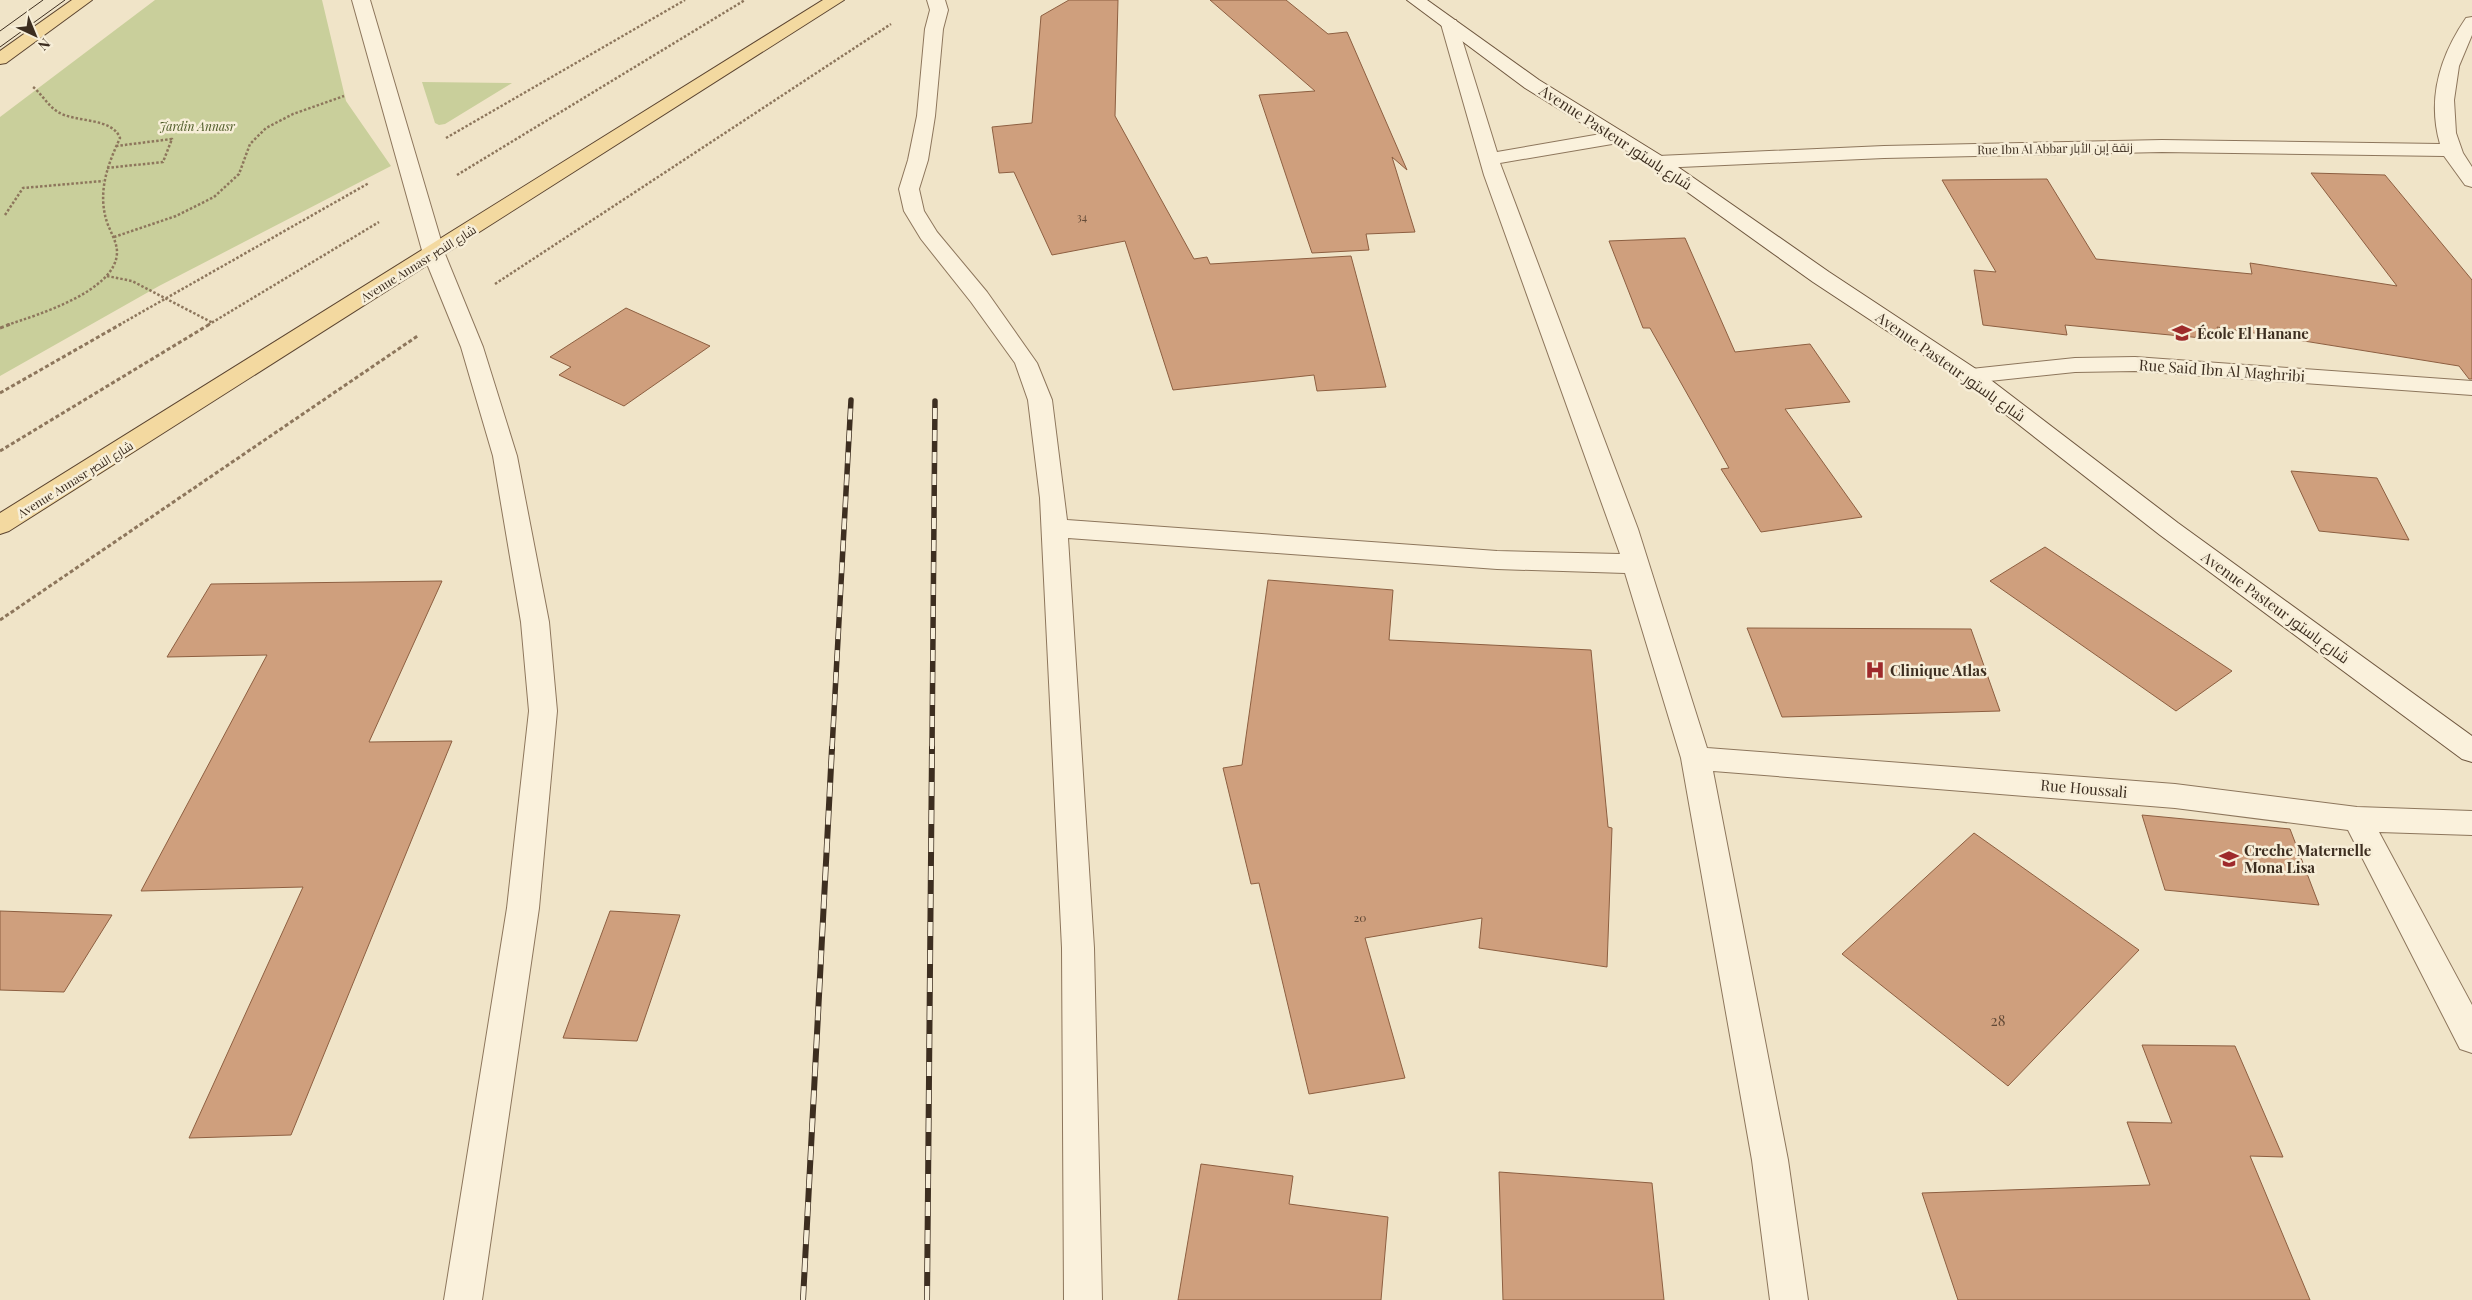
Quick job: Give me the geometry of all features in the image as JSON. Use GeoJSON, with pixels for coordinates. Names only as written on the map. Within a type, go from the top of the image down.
{"type":"FeatureCollection","features":[{"type":"Feature","properties":{"kind":"main road"},"geometry":{"type":"LineString","coordinates":[[0,59],[83,0]]}},
{"type":"Feature","properties":{"kind":"main road","name":"Avenue Annasr شارع النصر"},"geometry":{"type":"LineString","coordinates":[[0,525],[434,254],[835,0]]}},
{"type":"Feature","properties":{"kind":"street"},"geometry":{"type":"LineString","coordinates":[[362,0],[434,254],[472,347],[505,456],[535,622],[544,712],[523,908],[494,1115],[463,1300]]}},
{"type":"Feature","properties":{"kind":"street"},"geometry":{"type":"LineString","coordinates":[[936,0],[939,10],[934,29],[926,116],[918,160],[910,189],[914,211],[928,235],[979,296],[1026,363],[1040,400],[1055,528],[1078,948],[1083,1300]]}},
{"type":"Feature","properties":{"kind":"street","name":"Avenue Pasteur شارع باستور"},"geometry":{"type":"LineString","coordinates":[[1416,0],[1532,84],[1658,162],[1821,277],[1972,376],[2169,529],[2472,751]]}},
{"type":"Feature","properties":{"kind":"street"},"geometry":{"type":"LineString","coordinates":[[2472,22],[2461,36],[2445,86],[2444,117],[2451,150],[2472,181]]}},
{"type":"Feature","properties":{"kind":"street"},"geometry":{"type":"LineString","coordinates":[[1450,24],[1489,160],[1636,564],[1696,758],[1770,1160],[1790,1300]]}},
{"type":"Feature","properties":{"kind":"street"},"geometry":{"type":"LineString","coordinates":[[1489,160],[1618,137]]}},
{"type":"Feature","properties":{"kind":"street","name":"Rue Ibn Al Abbar زنقة إبن الأبار"},"geometry":{"type":"LineString","coordinates":[[1658,162],[1884,152],[2153,146],[2451,150]]}},
{"type":"Feature","properties":{"kind":"street","name":"Rue Said Ibn Al Maghribi"},"geometry":{"type":"LineString","coordinates":[[1972,376],[2075,366],[2135,364],[2472,388]]}},
{"type":"Feature","properties":{"kind":"street"},"geometry":{"type":"LineString","coordinates":[[1055,528],[1497,560],[1636,564]]}},
{"type":"Feature","properties":{"kind":"street","name":"Rue Houssali"},"geometry":{"type":"LineString","coordinates":[[1696,758],[2117,791],[2357,818],[2472,823]]}},
{"type":"Feature","properties":{"kind":"street"},"geometry":{"type":"LineString","coordinates":[[2357,818],[2472,1038]]}},
{"type":"Feature","properties":{"kind":"path"},"geometry":{"type":"LineString","coordinates":[[0,393],[686,0]]}},
{"type":"Feature","properties":{"kind":"path"},"geometry":{"type":"LineString","coordinates":[[0,451],[745,0]]}},
{"type":"Feature","properties":{"kind":"path"},"geometry":{"type":"LineString","coordinates":[[114,237],[176,216],[214,196],[239,174],[250,144],[257,136],[279,121],[385,82]]}},
{"type":"Feature","properties":{"kind":"path"},"geometry":{"type":"LineString","coordinates":[[0,328],[62,306],[95,286],[107,276],[115,264],[117,254],[114,237],[106,220],[102,201],[103,181],[120,138],[119,132],[114,127],[63,115],[52,108],[36,88],[28,83]]}},
{"type":"Feature","properties":{"kind":"path"},"geometry":{"type":"LineString","coordinates":[[107,168],[163,162],[172,140],[116,146]]}},
{"type":"Feature","properties":{"kind":"path"},"geometry":{"type":"LineString","coordinates":[[5,215],[23,188],[103,181]]}},
{"type":"Feature","properties":{"kind":"path"},"geometry":{"type":"LineString","coordinates":[[107,276],[132,281],[214,323]]}},
{"type":"Feature","properties":{"kind":"green space","name":"Jardin Annasr"},"geometry":{"type":"Polygon","coordinates":[[[155,0],[322,0],[346,101],[391,166],[159,286],[0,376],[0,117],[155,0]]]}},
{"type":"Feature","properties":{"kind":"green space"},"geometry":{"type":"Polygon","coordinates":[[[422,82],[512,83],[445,124],[439,125],[435,123],[422,82]]]}},
{"type":"Feature","properties":{"kind":"building"},"geometry":{"type":"Polygon","coordinates":[[[1069,0],[1118,0],[1115,116],[1194,259],[1207,257],[1210,264],[1351,256],[1386,387],[1317,391],[1314,375],[1173,390],[1125,241],[1052,255],[1014,172],[999,173],[992,127],[1032,123],[1041,16],[1069,0]]]}},
{"type":"Feature","properties":{"kind":"building"},"geometry":{"type":"Polygon","coordinates":[[[1210,0],[1286,0],[1328,34],[1347,32],[1407,170],[1392,157],[1415,232],[1366,234],[1369,250],[1312,253],[1259,95],[1315,91],[1210,0]]]}},
{"type":"Feature","properties":{"kind":"building"},"geometry":{"type":"Polygon","coordinates":[[[2311,173],[2385,175],[2472,280],[2472,379],[2469,379],[2459,366],[2217,327],[2223,340],[2065,325],[2067,335],[1983,325],[1974,270],[1996,272],[1942,180],[2047,179],[2096,259],[2252,274],[2250,263],[2397,286],[2311,173]]]}},
{"type":"Feature","properties":{"kind":"building"},"geometry":{"type":"Polygon","coordinates":[[[1685,238],[1735,352],[1810,344],[1850,402],[1785,409],[1862,517],[1761,532],[1721,469],[1729,468],[1650,328],[1643,328],[1609,241],[1685,238]]]}},
{"type":"Feature","properties":{"kind":"building"},"geometry":{"type":"Polygon","coordinates":[[[626,308],[710,346],[624,406],[559,375],[571,367],[550,357],[626,308]]]}},
{"type":"Feature","properties":{"kind":"building"},"geometry":{"type":"Polygon","coordinates":[[[2291,471],[2377,478],[2409,540],[2319,531],[2291,471]]]}},
{"type":"Feature","properties":{"kind":"building"},"geometry":{"type":"Polygon","coordinates":[[[2045,547],[2232,671],[2176,711],[1990,581],[2045,547]]]}},
{"type":"Feature","properties":{"kind":"building"},"geometry":{"type":"Polygon","coordinates":[[[1268,580],[1393,590],[1389,640],[1591,650],[1608,827],[1612,828],[1607,967],[1479,948],[1482,918],[1365,938],[1405,1078],[1309,1094],[1259,883],[1251,884],[1223,768],[1242,765],[1268,580]]]}},
{"type":"Feature","properties":{"kind":"building"},"geometry":{"type":"Polygon","coordinates":[[[442,581],[369,742],[452,741],[291,1135],[189,1138],[303,887],[141,891],[267,655],[167,657],[211,584],[442,581]]]}},
{"type":"Feature","properties":{"kind":"building","name":"Clinique Atlas"},"geometry":{"type":"Polygon","coordinates":[[[1747,628],[1971,629],[2000,711],[1782,717],[1747,628]]]}},
{"type":"Feature","properties":{"kind":"building","name":"Creche Maternelle Mona Lisa"},"geometry":{"type":"Polygon","coordinates":[[[2142,815],[2290,829],[2319,905],[2165,890],[2142,815]]]}},
{"type":"Feature","properties":{"kind":"building"},"geometry":{"type":"Polygon","coordinates":[[[1974,833],[2139,950],[2008,1086],[1842,954],[1974,833]]]}},
{"type":"Feature","properties":{"kind":"building"},"geometry":{"type":"Polygon","coordinates":[[[0,911],[112,915],[64,992],[0,990],[0,911]]]}},
{"type":"Feature","properties":{"kind":"building"},"geometry":{"type":"Polygon","coordinates":[[[610,911],[680,915],[637,1041],[563,1038],[610,911]]]}},
{"type":"Feature","properties":{"kind":"building"},"geometry":{"type":"Polygon","coordinates":[[[2142,1045],[2235,1046],[2283,1157],[2250,1156],[2310,1300],[1958,1300],[1922,1193],[2150,1185],[2127,1122],[2172,1123],[2142,1045]]]}},
{"type":"Feature","properties":{"kind":"building"},"geometry":{"type":"Polygon","coordinates":[[[1201,1164],[1293,1176],[1289,1204],[1388,1217],[1381,1300],[1178,1300],[1201,1164]]]}},
{"type":"Feature","properties":{"kind":"building"},"geometry":{"type":"Polygon","coordinates":[[[1499,1172],[1652,1183],[1664,1300],[1503,1300],[1499,1172]]]}},
{"type":"Feature","properties":{"kind":"tram line"},"geometry":{"type":"LineString","coordinates":[[0,31],[43,0]]}},
{"type":"Feature","properties":{"kind":"tram line"},"geometry":{"type":"LineString","coordinates":[[0,47],[65,0]]}},
{"type":"Feature","properties":{"kind":"railway"},"geometry":{"type":"LineString","coordinates":[[832,749],[851,400]]}},
{"type":"Feature","properties":{"kind":"railway"},"geometry":{"type":"LineString","coordinates":[[932,749],[935,401]]}},
{"type":"Feature","properties":{"kind":"railway"},"geometry":{"type":"LineString","coordinates":[[803,1300],[832,748]]}},
{"type":"Feature","properties":{"kind":"railway"},"geometry":{"type":"LineString","coordinates":[[927,1300],[932,748]]}},
{"type":"Feature","properties":{"kind":"place","name":"École El Hanane"},"geometry":{"type":"Point","coordinates":[2182,333]}},
{"type":"Feature","properties":{"kind":"place","name":"Clinique Atlas"},"geometry":{"type":"Point","coordinates":[1875,670]}},
{"type":"Feature","properties":{"kind":"place","name":"Creche Maternelle Mona Lisa"},"geometry":{"type":"Point","coordinates":[2229,859]}}]}
